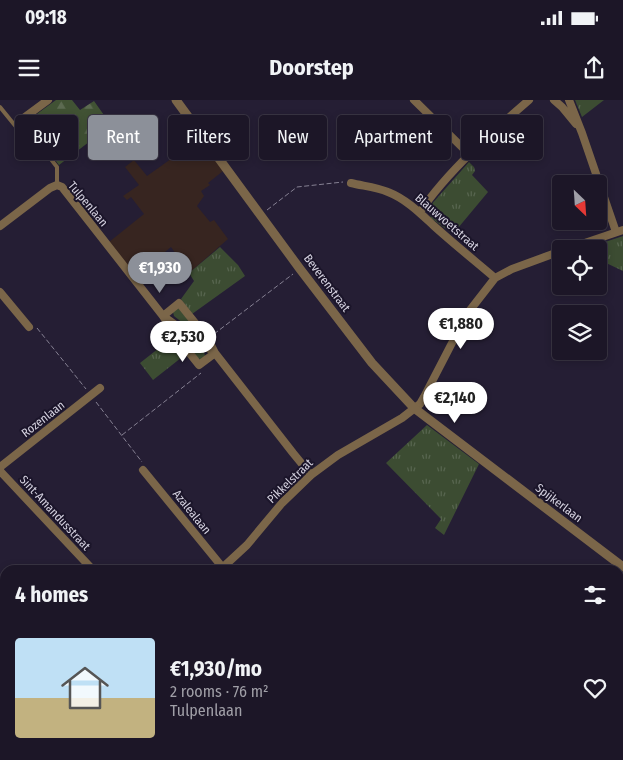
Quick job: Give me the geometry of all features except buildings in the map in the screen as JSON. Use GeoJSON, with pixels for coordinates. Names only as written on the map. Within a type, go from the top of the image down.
{"type":"FeatureCollection","features":[{"type":"Feature","properties":{"kind":"street"},"geometry":{"type":"LineString","coordinates":[[28,115],[48,100]]}},
{"type":"Feature","properties":{"kind":"street","name":"Beverenstraat"},"geometry":{"type":"LineString","coordinates":[[176,100],[372,363],[414,408],[480,459]]}},
{"type":"Feature","properties":{"kind":"street"},"geometry":{"type":"LineString","coordinates":[[414,100],[461,146]]}},
{"type":"Feature","properties":{"kind":"street"},"geometry":{"type":"LineString","coordinates":[[513,115],[529,100]]}},
{"type":"Feature","properties":{"kind":"street"},"geometry":{"type":"LineString","coordinates":[[554,100],[570,116],[582,134]]}},
{"type":"Feature","properties":{"kind":"street"},"geometry":{"type":"LineString","coordinates":[[569,100],[620,231],[594,240]]}},
{"type":"Feature","properties":{"kind":"street"},"geometry":{"type":"LineString","coordinates":[[420,212],[465,160]]}},
{"type":"Feature","properties":{"kind":"street","name":"Blauwvoetstraat"},"geometry":{"type":"LineString","coordinates":[[351,183],[390,192],[407,202],[496,278]]}},
{"type":"Feature","properties":{"kind":"street","name":"Tulpenlaan"},"geometry":{"type":"LineString","coordinates":[[0,226],[50,188],[57,185],[62,187],[164,316],[176,336],[199,365],[215,353]]}},
{"type":"Feature","properties":{"kind":"street"},"geometry":{"type":"LineString","coordinates":[[496,278],[512,269],[552,254]]}},
{"type":"Feature","properties":{"kind":"street","name":"Pikkelstraat"},"geometry":{"type":"LineString","coordinates":[[225,565],[247,545],[282,503],[311,475],[338,455],[402,418],[420,404],[467,314],[496,278]]}},
{"type":"Feature","properties":{"kind":"street"},"geometry":{"type":"LineString","coordinates":[[0,292],[29,326]]}},
{"type":"Feature","properties":{"kind":"street","name":"Tulpenlaan"},"geometry":{"type":"LineString","coordinates":[[164,316],[179,303],[208,340],[215,353],[311,475]]}},
{"type":"Feature","properties":{"kind":"street","name":"Tulpenlaan"},"geometry":{"type":"LineString","coordinates":[[164,316],[215,353]]}},
{"type":"Feature","properties":{"kind":"street","name":"Rozenlaan"},"geometry":{"type":"LineString","coordinates":[[0,467],[100,388]]}},
{"type":"Feature","properties":{"kind":"street","name":"Spijkerlaan"},"geometry":{"type":"LineString","coordinates":[[480,459],[620,565]]}},
{"type":"Feature","properties":{"kind":"street","name":"Azalealaan"},"geometry":{"type":"LineString","coordinates":[[144,470],[218,565]]}},
{"type":"Feature","properties":{"kind":"street","name":"Sint-Amandusstraat"},"geometry":{"type":"LineString","coordinates":[[0,472],[88,565]]}},
{"type":"Feature","properties":{"kind":"lane"},"geometry":{"type":"LineString","coordinates":[[0,107],[16,128],[25,126],[57,167],[57,185]]}},
{"type":"Feature","properties":{"kind":"path"},"geometry":{"type":"LineString","coordinates":[[261,215],[297,187],[343,182],[351,183]]}},
{"type":"Feature","properties":{"kind":"path"},"geometry":{"type":"LineString","coordinates":[[208,340],[300,268]]}},
{"type":"Feature","properties":{"kind":"path"},"geometry":{"type":"LineString","coordinates":[[29,326],[36,327],[91,395],[143,463],[144,470]]}},
{"type":"Feature","properties":{"kind":"path"},"geometry":{"type":"LineString","coordinates":[[122,435],[206,370]]}},
{"type":"Feature","properties":{"kind":"shaded area"},"geometry":{"type":"Polygon","coordinates":[[[134,160],[147,176],[169,160],[215,160],[223,171],[208,183],[210,185],[201,191],[204,196],[197,206],[210,222],[214,220],[228,239],[189,273],[171,247],[136,276],[109,242],[144,214],[131,197],[127,200],[123,196],[139,185],[125,167],[134,160]]]}},
{"type":"Feature","properties":{"kind":"green space"},"geometry":{"type":"Polygon","coordinates":[[[56,100],[72,100],[80,110],[94,101],[104,115],[88,115],[88,143],[78,150],[78,115],[36,115],[56,100]]]}},
{"type":"Feature","properties":{"kind":"green space"},"geometry":{"type":"Polygon","coordinates":[[[575,100],[604,100],[582,117],[575,100]]]}},
{"type":"Feature","properties":{"kind":"green space"},"geometry":{"type":"Polygon","coordinates":[[[55,160],[66,160],[59,165],[55,160]]]}},
{"type":"Feature","properties":{"kind":"green space"},"geometry":{"type":"Polygon","coordinates":[[[469,162],[475,171],[472,175],[488,192],[453,234],[431,218],[430,206],[469,162]]]}},
{"type":"Feature","properties":{"kind":"green space"},"geometry":{"type":"Polygon","coordinates":[[[623,236],[623,271],[607,263],[607,241],[623,236]]]}},
{"type":"Feature","properties":{"kind":"green space"},"geometry":{"type":"Polygon","coordinates":[[[220,247],[238,265],[245,276],[192,314],[181,299],[194,281],[189,273],[220,247]]]}},
{"type":"Feature","properties":{"kind":"green space"},"geometry":{"type":"Polygon","coordinates":[[[177,308],[199,335],[174,316],[173,312],[177,308]]]}},
{"type":"Feature","properties":{"kind":"green space"},"geometry":{"type":"Polygon","coordinates":[[[179,334],[204,352],[205,356],[202,360],[198,358],[179,334]]]}},
{"type":"Feature","properties":{"kind":"green space"},"geometry":{"type":"Polygon","coordinates":[[[173,337],[186,354],[153,380],[140,363],[173,337]]]}},
{"type":"Feature","properties":{"kind":"green space"},"geometry":{"type":"Polygon","coordinates":[[[427,425],[479,464],[444,535],[435,528],[441,519],[386,463],[427,425]]]}}]}
